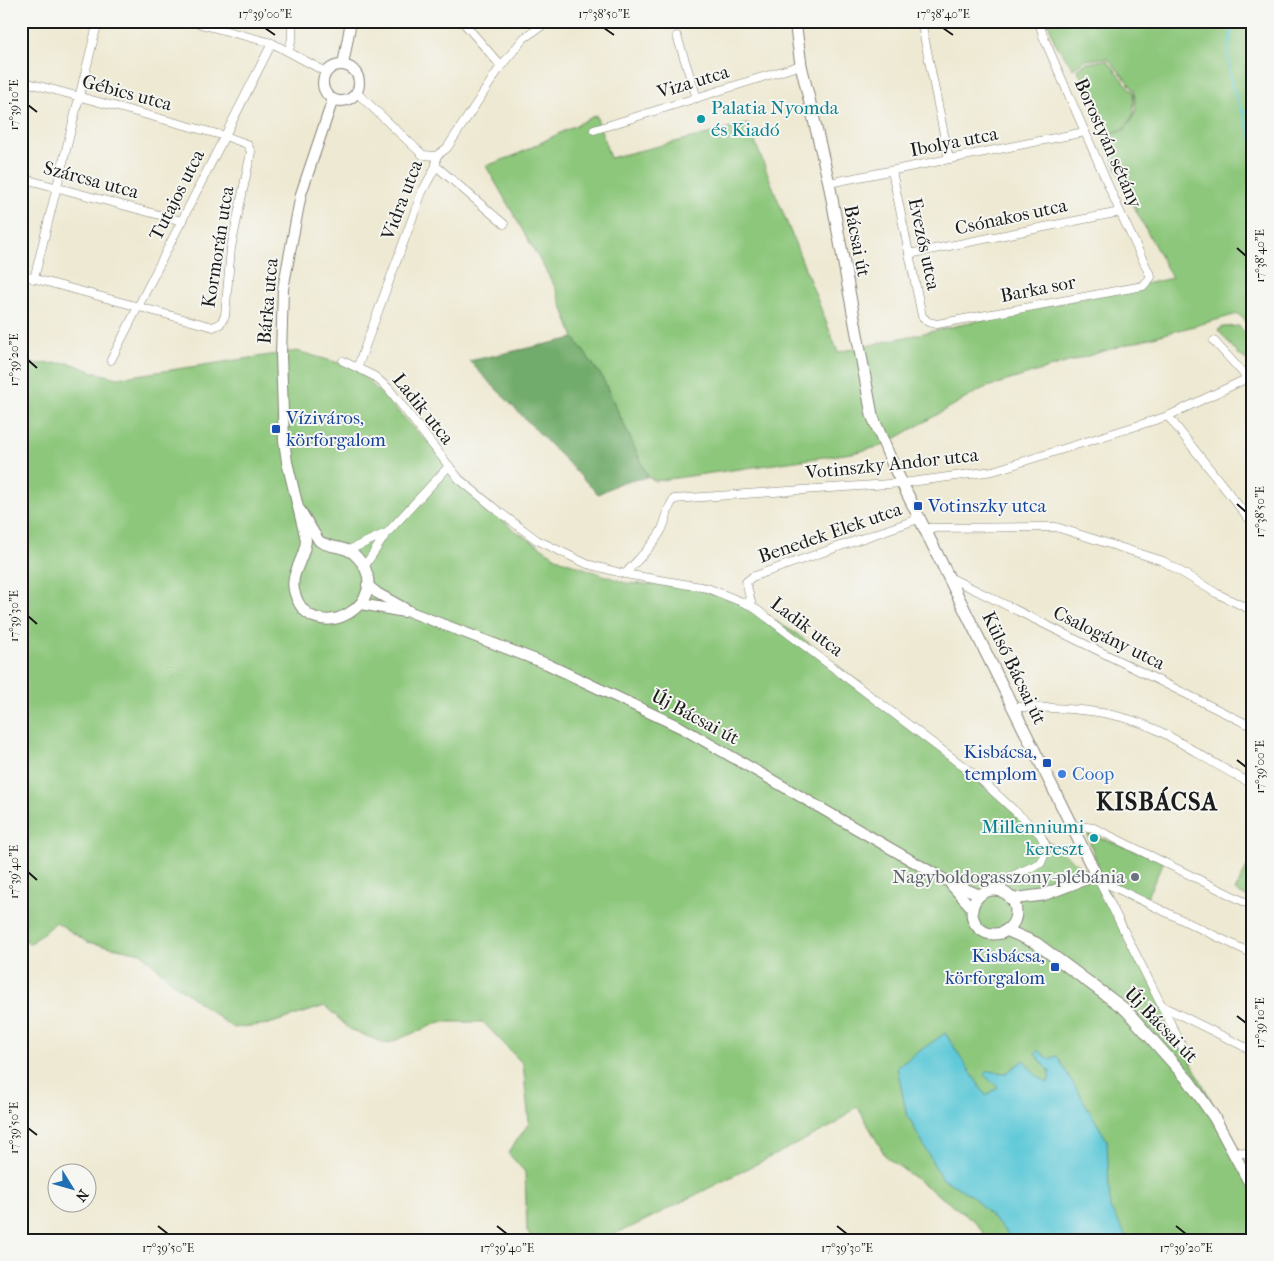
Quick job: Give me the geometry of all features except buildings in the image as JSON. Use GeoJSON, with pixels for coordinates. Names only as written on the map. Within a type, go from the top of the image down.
{"type":"FeatureCollection","features":[{"type":"Feature","properties":{"kind":"main road","name":"Bácsai út"},"geometry":{"type":"LineString","coordinates":[[795,21],[801,65],[829,183],[872,415],[893,465]]}},
{"type":"Feature","properties":{"kind":"main road","name":"Külső Bácsai út"},"geometry":{"type":"LineString","coordinates":[[893,465],[951,578],[1012,707],[1097,878]]}},
{"type":"Feature","properties":{"kind":"main road"},"geometry":{"type":"LineString","coordinates":[[972,908],[980,895],[992,891],[999,891],[1011,899],[1043,895],[1097,878]]}},
{"type":"Feature","properties":{"kind":"main road"},"geometry":{"type":"LineString","coordinates":[[1006,930],[1015,915],[1043,895]]}},
{"type":"Feature","properties":{"kind":"main road","name":"Új Bácsai út"},"geometry":{"type":"LineString","coordinates":[[1011,899],[1015,915],[1036,943]]}},
{"type":"Feature","properties":{"kind":"main road","name":"Új Bácsai út"},"geometry":{"type":"LineString","coordinates":[[972,908],[974,923],[985,933],[999,934],[1006,930],[1036,943],[1085,977],[1133,1016],[1189,1080],[1214,1117],[1253,1189]]}},
{"type":"Feature","properties":{"kind":"street"},"geometry":{"type":"LineString","coordinates":[[34,279],[98,21]]}},
{"type":"Feature","properties":{"kind":"street"},"geometry":{"type":"LineString","coordinates":[[189,21],[272,43],[289,50],[326,72]]}},
{"type":"Feature","properties":{"kind":"street"},"geometry":{"type":"LineString","coordinates":[[289,50],[292,38],[292,21]]}},
{"type":"Feature","properties":{"kind":"street"},"geometry":{"type":"LineString","coordinates":[[343,65],[351,21]]}},
{"type":"Feature","properties":{"kind":"street"},"geometry":{"type":"LineString","coordinates":[[462,21],[501,66]]}},
{"type":"Feature","properties":{"kind":"street","name":"Vidra utca"},"geometry":{"type":"LineString","coordinates":[[358,366],[422,192],[436,166],[436,156],[447,148],[501,66],[524,38],[549,21]]}},
{"type":"Feature","properties":{"kind":"street"},"geometry":{"type":"LineString","coordinates":[[921,21],[949,159]]}},
{"type":"Feature","properties":{"kind":"street","name":"Borostyán sétány"},"geometry":{"type":"LineString","coordinates":[[1039,21],[1043,36],[1120,212],[1151,277]]}},
{"type":"Feature","properties":{"kind":"street"},"geometry":{"type":"LineString","coordinates":[[678,36],[697,98]]}},
{"type":"Feature","properties":{"kind":"street","name":"Tutajos utca"},"geometry":{"type":"LineString","coordinates":[[111,360],[272,43]]}},
{"type":"Feature","properties":{"kind":"street"},"geometry":{"type":"LineString","coordinates":[[343,65],[356,73],[359,84],[356,92],[345,100],[333,99],[325,92],[323,86],[326,72],[332,67],[343,65]]}},
{"type":"Feature","properties":{"kind":"street","name":"Viza utca"},"geometry":{"type":"LineString","coordinates":[[594,130],[801,65]]}},
{"type":"Feature","properties":{"kind":"street","name":"Gébics utca"},"geometry":{"type":"LineString","coordinates":[[21,81],[225,136]]}},
{"type":"Feature","properties":{"kind":"street"},"geometry":{"type":"LineString","coordinates":[[356,92],[423,155],[436,156]]}},
{"type":"Feature","properties":{"kind":"street","name":"Bárka utca"},"geometry":{"type":"LineString","coordinates":[[300,510],[287,462],[282,418],[283,289],[301,194],[333,99]]}},
{"type":"Feature","properties":{"kind":"street","name":"Ibolya utca"},"geometry":{"type":"LineString","coordinates":[[829,183],[1085,132]]}},
{"type":"Feature","properties":{"kind":"street","name":"Kormorán utca"},"geometry":{"type":"LineString","coordinates":[[139,308],[213,326],[220,324],[225,316],[231,248],[251,152],[247,144],[225,136]]}},
{"type":"Feature","properties":{"kind":"street"},"geometry":{"type":"LineString","coordinates":[[436,166],[504,224]]}},
{"type":"Feature","properties":{"kind":"street","name":"Evezős utca"},"geometry":{"type":"LineString","coordinates":[[892,171],[922,316],[928,322]]}},
{"type":"Feature","properties":{"kind":"street","name":"Szárcsa utca"},"geometry":{"type":"LineString","coordinates":[[21,178],[182,222]]}},
{"type":"Feature","properties":{"kind":"street","name":"Csónakos utca"},"geometry":{"type":"LineString","coordinates":[[909,254],[1120,212]]}},
{"type":"Feature","properties":{"kind":"street"},"geometry":{"type":"LineString","coordinates":[[21,276],[139,308]]}},
{"type":"Feature","properties":{"kind":"street","name":"Barka sor"},"geometry":{"type":"LineString","coordinates":[[928,322],[937,324],[1143,286],[1151,277]]}},
{"type":"Feature","properties":{"kind":"street","name":"Votinszky Andor utca"},"geometry":{"type":"LineString","coordinates":[[625,574],[659,534],[665,523],[668,506],[674,499],[903,483],[993,471],[1168,416],[1250,381],[1214,341]]}},
{"type":"Feature","properties":{"kind":"street","name":"Ladik utca"},"geometry":{"type":"LineString","coordinates":[[343,361],[358,366],[374,376],[389,389],[459,479],[536,540],[587,564],[625,574],[707,588],[752,606],[980,779],[1044,839],[1047,853],[1041,863],[1007,878],[999,891]]}},
{"type":"Feature","properties":{"kind":"street"},"geometry":{"type":"LineString","coordinates":[[1168,416],[1253,524]]}},
{"type":"Feature","properties":{"kind":"street","name":"Ladik utca"},"geometry":{"type":"LineString","coordinates":[[364,567],[386,534],[449,466]]}},
{"type":"Feature","properties":{"kind":"street"},"geometry":{"type":"LineString","coordinates":[[300,510],[319,541],[349,550],[364,567],[367,585],[361,604],[348,616],[336,619],[319,618],[308,613],[300,605],[293,589],[293,577],[304,553],[306,540],[300,510]]}},
{"type":"Feature","properties":{"kind":"street","name":"Benedek Elek utca"},"geometry":{"type":"LineString","coordinates":[[752,606],[746,582],[752,577],[923,523],[1056,527],[1163,561],[1216,593],[1253,611]]}},
{"type":"Feature","properties":{"kind":"street","name":"Ladik utca"},"geometry":{"type":"LineString","coordinates":[[349,550],[386,534]]}},
{"type":"Feature","properties":{"kind":"street"},"geometry":{"type":"LineString","coordinates":[[300,561],[312,550],[330,545]]}},
{"type":"Feature","properties":{"kind":"street","name":"Csalogány utca"},"geometry":{"type":"LineString","coordinates":[[951,578],[1253,727]]}},
{"type":"Feature","properties":{"kind":"street","name":"Új Bácsai út"},"geometry":{"type":"LineString","coordinates":[[367,585],[377,593],[413,613],[547,664],[682,728],[947,880],[980,895]]}},
{"type":"Feature","properties":{"kind":"street","name":"Új Bácsai út"},"geometry":{"type":"LineString","coordinates":[[361,604],[413,613]]}},
{"type":"Feature","properties":{"kind":"street"},"geometry":{"type":"LineString","coordinates":[[1012,707],[1074,708],[1114,715],[1161,732],[1218,767],[1253,784]]}},
{"type":"Feature","properties":{"kind":"street"},"geometry":{"type":"LineString","coordinates":[[1071,825],[1094,828],[1253,906]]}},
{"type":"Feature","properties":{"kind":"street"},"geometry":{"type":"LineString","coordinates":[[1097,878],[1253,954]]}},
{"type":"Feature","properties":{"kind":"street","name":"Külső Bácsai út"},"geometry":{"type":"LineString","coordinates":[[1097,878],[1183,1048]]}},
{"type":"Feature","properties":{"kind":"street","name":"Új Bácsai út"},"geometry":{"type":"LineString","coordinates":[[947,880],[972,908]]}},
{"type":"Feature","properties":{"kind":"street"},"geometry":{"type":"LineString","coordinates":[[1162,1006],[1253,1050]]}},
{"type":"Feature","properties":{"kind":"street"},"geometry":{"type":"LineString","coordinates":[[1235,1155],[1240,1152],[1253,1156]]}},
{"type":"Feature","properties":{"kind":"green space"},"geometry":{"type":"Polygon","coordinates":[[[1048,21],[1253,21],[1253,328],[1238,314],[1117,347],[984,388],[882,446],[852,453],[655,481],[648,477],[602,377],[574,338],[555,287],[486,166],[516,155],[596,115],[610,158],[748,124],[838,352],[1172,278],[1134,207],[1103,138],[1126,129],[1136,112],[1134,90],[1108,58],[1085,60],[1073,69],[1054,41],[1048,21]]]}},
{"type":"Feature","properties":{"kind":"green space"},"geometry":{"type":"Polygon","coordinates":[[[1107,60],[1133,92],[1134,113],[1125,128],[1114,132],[1108,128],[1077,69],[1086,63],[1107,60]]]}},
{"type":"Feature","properties":{"kind":"green space"},"geometry":{"type":"Polygon","coordinates":[[[1239,326],[1253,340],[1253,364],[1239,355],[1218,330],[1223,327],[1239,326]]]}},
{"type":"Feature","properties":{"kind":"green space"},"geometry":{"type":"Polygon","coordinates":[[[574,338],[602,377],[648,477],[620,483],[598,494],[469,361],[574,338]]]}},
{"type":"Feature","properties":{"kind":"green space"},"geometry":{"type":"Polygon","coordinates":[[[297,351],[356,368],[511,528],[561,560],[626,583],[693,587],[751,606],[797,634],[921,731],[1055,847],[1103,883],[1087,833],[1164,861],[1144,903],[1105,885],[1173,1027],[1253,1182],[1253,1240],[989,1240],[974,1221],[886,1157],[857,1106],[834,1125],[638,1224],[600,1240],[534,1240],[527,1232],[525,1172],[508,1153],[529,1123],[523,1064],[483,1022],[440,1022],[387,1044],[351,1030],[325,1006],[269,1024],[233,1028],[176,985],[141,953],[87,942],[56,922],[30,944],[21,936],[21,364],[70,363],[117,378],[297,351]]]}},
{"type":"Feature","properties":{"kind":"green space"},"geometry":{"type":"Polygon","coordinates":[[[1253,855],[1253,900],[1235,891],[1253,855]]]}},
{"type":"Feature","properties":{"kind":"water"},"geometry":{"type":"Polygon","coordinates":[[[945,1033],[986,1096],[998,1087],[984,1075],[988,1071],[1006,1073],[1024,1060],[1035,1074],[1048,1083],[1050,1072],[1035,1054],[1038,1050],[1048,1059],[1057,1056],[1107,1140],[1110,1208],[1129,1240],[1013,1240],[971,1195],[941,1178],[906,1112],[897,1067],[945,1033]]]}},
{"type":"Feature","properties":{"kind":"waterway"},"geometry":{"type":"LineString","coordinates":[[1233,21],[1228,54],[1231,83],[1253,140]]}},
{"type":"Feature","properties":{"kind":"waterway"},"geometry":{"type":"LineString","coordinates":[[1241,110],[1253,114]]}},
{"type":"Feature","properties":{"kind":"place","name":"Palatia Nyomda és Kiadó"},"geometry":{"type":"Point","coordinates":[701,119]}},
{"type":"Feature","properties":{"kind":"place","name":"Víziváros, körforgalom"},"geometry":{"type":"Point","coordinates":[276,429]}},
{"type":"Feature","properties":{"kind":"place","name":"Votinszky utca"},"geometry":{"type":"Point","coordinates":[918,506]}},
{"type":"Feature","properties":{"kind":"place","name":"Kisbácsa, templom"},"geometry":{"type":"Point","coordinates":[1047,763]}},
{"type":"Feature","properties":{"kind":"place","name":"Coop"},"geometry":{"type":"Point","coordinates":[1062,774]}},
{"type":"Feature","properties":{"kind":"place","name":"Millenniumi kereszt"},"geometry":{"type":"Point","coordinates":[1094,838]}},
{"type":"Feature","properties":{"kind":"place","name":"Nagyboldogasszony-plébánia"},"geometry":{"type":"Point","coordinates":[1135,877]}},
{"type":"Feature","properties":{"kind":"place","name":"Kisbácsa, körforgalom"},"geometry":{"type":"Point","coordinates":[1055,967]}},
{"type":"Feature","properties":{"kind":"district","name":"KISBÁCSA"},"geometry":{"type":"Point","coordinates":[1157,802]}}]}
